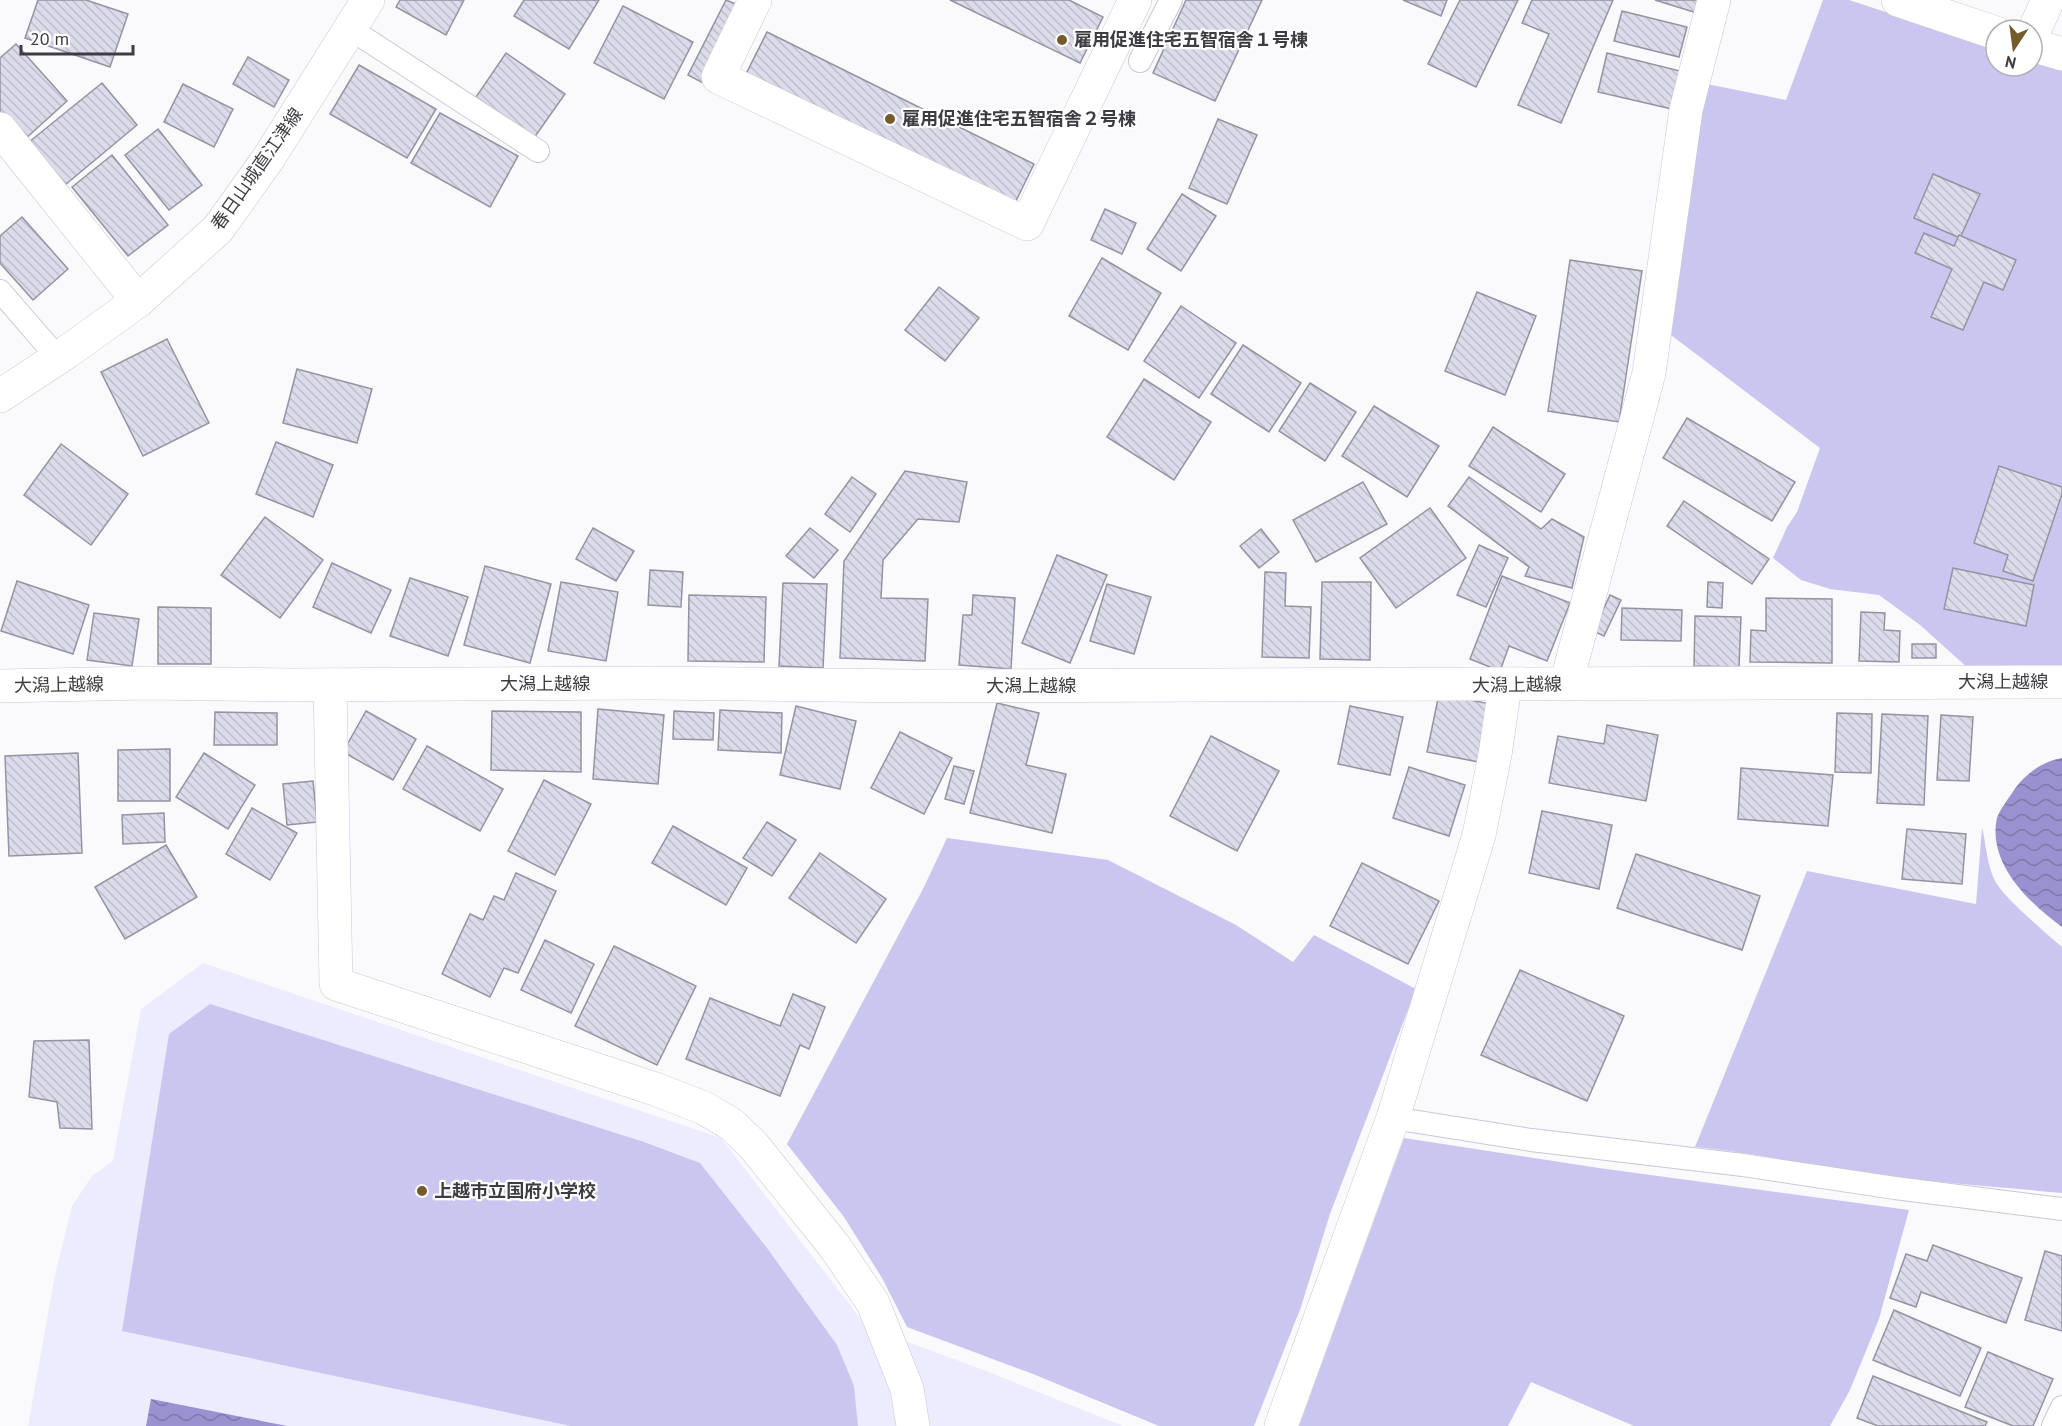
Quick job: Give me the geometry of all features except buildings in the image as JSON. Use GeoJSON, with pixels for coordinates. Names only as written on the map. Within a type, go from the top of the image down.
{"type":"FeatureCollection","features":[{"type":"Feature","properties":{"kind":"street","name":"春日山城直江津線"},"geometry":{"type":"LineString","coordinates":[[0,396],[58,358],[138,300],[218,230],[268,159],[368,0]]}},
{"type":"Feature","properties":{"kind":"street"},"geometry":{"type":"LineString","coordinates":[[755,0],[718,77],[1027,225],[1135,0]]}},
{"type":"Feature","properties":{"kind":"street"},"geometry":{"type":"LineString","coordinates":[[1566,684],[1649,373],[1686,110],[1714,0]]}},
{"type":"Feature","properties":{"kind":"street"},"geometry":{"type":"LineString","coordinates":[[1898,0],[1984,29]]}},
{"type":"Feature","properties":{"kind":"street"},"geometry":{"type":"LineString","coordinates":[[2040,18],[2048,0]]}},
{"type":"Feature","properties":{"kind":"street"},"geometry":{"type":"LineString","coordinates":[[2044,49],[2062,54]]}},
{"type":"Feature","properties":{"kind":"street"},"geometry":{"type":"LineString","coordinates":[[0,129],[138,300]]}},
{"type":"Feature","properties":{"kind":"street","name":"大潟上越線"},"geometry":{"type":"LineString","coordinates":[[0,686],[146,683],[330,685],[651,683],[914,686],[1505,686],[2058,676]]}},
{"type":"Feature","properties":{"kind":"street"},"geometry":{"type":"LineString","coordinates":[[330,685],[336,984],[655,1089],[704,1108],[731,1124],[753,1145],[809,1214],[835,1247],[873,1303],[907,1389],[913,1426]]}},
{"type":"Feature","properties":{"kind":"street"},"geometry":{"type":"LineString","coordinates":[[1281,1426],[1393,1118],[1479,835],[1495,755],[1505,686]]}},
{"type":"Feature","properties":{"kind":"lane"},"geometry":{"type":"LineString","coordinates":[[1140,61],[1171,0]]}},
{"type":"Feature","properties":{"kind":"lane"},"geometry":{"type":"LineString","coordinates":[[349,28],[538,151]]}},
{"type":"Feature","properties":{"kind":"lane"},"geometry":{"type":"LineString","coordinates":[[0,291],[58,358]]}},
{"type":"Feature","properties":{"kind":"lane"},"geometry":{"type":"LineString","coordinates":[[1393,1118],[1531,1140],[2062,1209]]}},
{"type":"Feature","properties":{"kind":"lane"},"geometry":{"type":"LineString","coordinates":[[2053,1426],[2062,1407]]}},
{"type":"Feature","properties":{"kind":"shaded area"},"geometry":{"type":"Polygon","coordinates":[[[1823,0],[1849,0],[1984,44],[1984,78],[2044,78],[2044,63],[2062,69],[2062,667],[1968,668],[1920,625],[1879,595],[1830,589],[1801,580],[1773,558],[1787,527],[1797,512],[1820,448],[1667,332],[1707,84],[1786,100],[1823,0]]]}},
{"type":"Feature","properties":{"kind":"shaded area"},"geometry":{"type":"Polygon","coordinates":[[[1982,827],[1988,861],[1995,881],[2016,906],[2062,947],[2062,1193],[1880,1175],[1695,1147],[1807,871],[1976,904],[1982,827]]]}},
{"type":"Feature","properties":{"kind":"shaded area"},"geometry":{"type":"Polygon","coordinates":[[[947,838],[1108,860],[1236,925],[1293,962],[1314,935],[1416,989],[1330,1214],[1301,1307],[1254,1426],[1159,1426],[1033,1374],[907,1327],[882,1278],[844,1217],[787,1144],[923,889],[947,838]]]}},
{"type":"Feature","properties":{"kind":"shaded area","name":"上越市立国府小学校"},"geometry":{"type":"Polygon","coordinates":[[[203,963],[721,1138],[867,1327],[989,1372],[1123,1426],[28,1426],[54,1280],[72,1206],[92,1176],[113,1161],[141,1009],[203,963]]]}},
{"type":"Feature","properties":{"kind":"shaded area","name":"上越市立国府小学校"},"geometry":{"type":"Polygon","coordinates":[[[210,1004],[644,1142],[700,1163],[767,1248],[837,1345],[854,1386],[858,1426],[571,1426],[122,1331],[169,1034],[210,1004]]]}},
{"type":"Feature","properties":{"kind":"shaded area"},"geometry":{"type":"Polygon","coordinates":[[[1404,1138],[1599,1168],[1909,1210],[1879,1319],[1850,1390],[1830,1426],[1634,1426],[1531,1382],[1508,1426],[1299,1426],[1404,1138]]]}},
{"type":"Feature","properties":{"kind":"water"},"geometry":{"type":"Polygon","coordinates":[[[2062,758],[2062,927],[2024,894],[2013,880],[1998,851],[1996,835],[1998,815],[2018,784],[2041,765],[2062,758]]]}},
{"type":"Feature","properties":{"kind":"water"},"geometry":{"type":"Polygon","coordinates":[[[151,1399],[287,1426],[146,1426],[151,1399]]]}},
{"type":"Feature","properties":{"kind":"place","name":"雇用促進住宅五智宿舎１号棟"},"geometry":{"type":"Point","coordinates":[1062,40]}},
{"type":"Feature","properties":{"kind":"place","name":"雇用促進住宅五智宿舎２号棟"},"geometry":{"type":"Point","coordinates":[890,119]}},
{"type":"Feature","properties":{"kind":"place","name":"上越市立国府小学校"},"geometry":{"type":"Point","coordinates":[422,1191]}}]}
